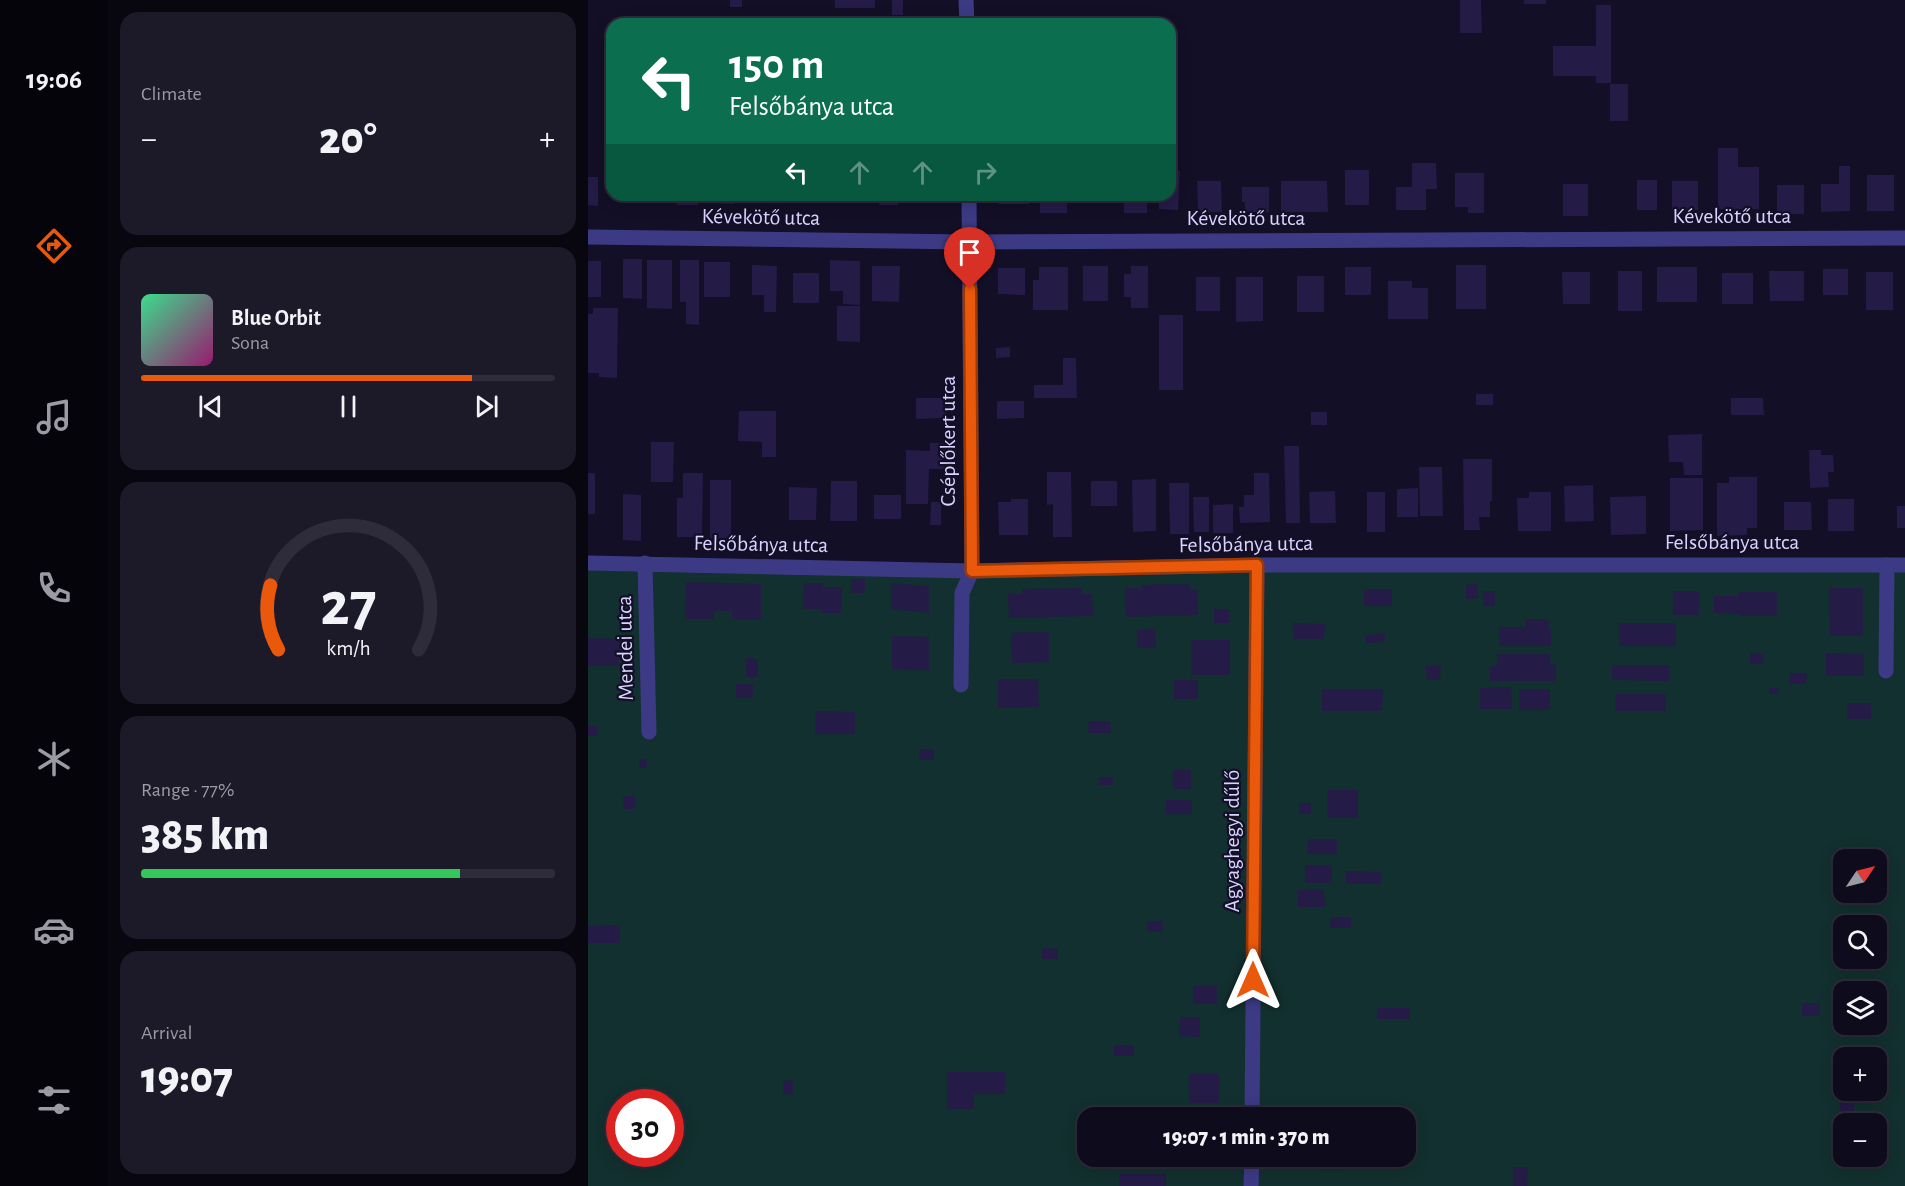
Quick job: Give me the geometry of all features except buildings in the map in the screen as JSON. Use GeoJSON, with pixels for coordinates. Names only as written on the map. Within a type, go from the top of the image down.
{"type":"FeatureCollection","features":[{"type":"Feature","properties":{"kind":"street"},"geometry":{"type":"LineString","coordinates":[[966,0],[967,18]]}},
{"type":"Feature","properties":{"kind":"street","name":"Cséplőkert utca"},"geometry":{"type":"LineString","coordinates":[[961,685],[962,593],[972,571],[969,201]]}},
{"type":"Feature","properties":{"kind":"street","name":"Kévekötő utca"},"geometry":{"type":"LineString","coordinates":[[588,237],[969,242],[1905,238]]}},
{"type":"Feature","properties":{"kind":"street","name":"Felsőbánya utca"},"geometry":{"type":"LineString","coordinates":[[588,563],[972,571],[1257,565],[1905,565]]}},
{"type":"Feature","properties":{"kind":"street","name":"Mendei utca"},"geometry":{"type":"LineString","coordinates":[[645,563],[649,732]]}},
{"type":"Feature","properties":{"kind":"street","name":"Agyaghegyi dűlő"},"geometry":{"type":"LineString","coordinates":[[1252,1107],[1257,565]]}},
{"type":"Feature","properties":{"kind":"street"},"geometry":{"type":"LineString","coordinates":[[1886,671],[1887,565]]}},
{"type":"Feature","properties":{"kind":"street"},"geometry":{"type":"LineString","coordinates":[[1251,1186],[1252,1167]]}},
{"type":"Feature","properties":{"kind":"green space"},"geometry":{"type":"Polygon","coordinates":[[[588,563],[1905,565],[1905,1186],[588,1186],[588,563]]]}},
{"type":"Feature","properties":{"kind":"route"},"geometry":{"type":"LineString","coordinates":[[970,289],[972,571],[1257,565],[1253,980]]}}]}
